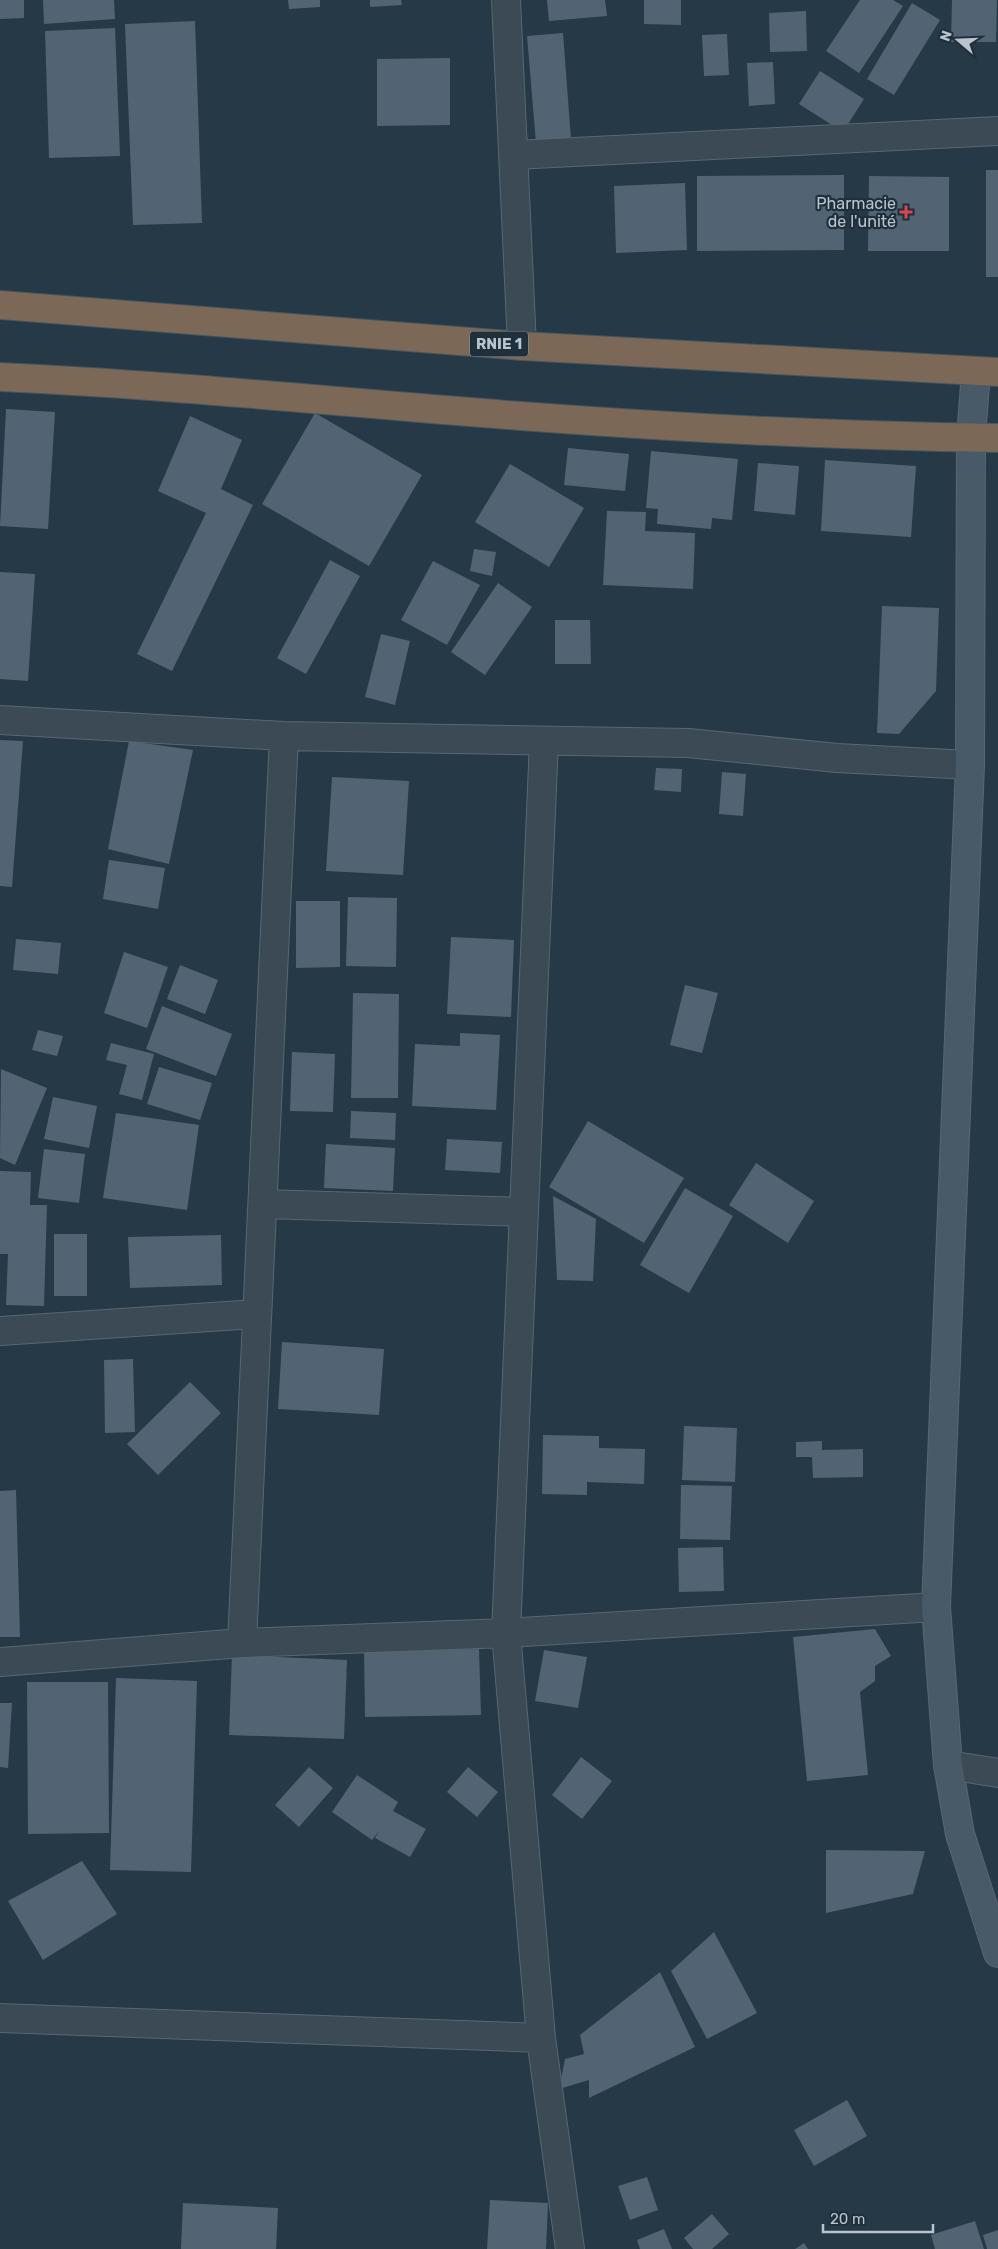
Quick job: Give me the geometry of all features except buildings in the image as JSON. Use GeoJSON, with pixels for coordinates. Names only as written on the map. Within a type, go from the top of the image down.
{"type":"FeatureCollection","features":[{"type":"Feature","properties":{"kind":"highway","name":"RNIE 1"},"geometry":{"type":"LineString","coordinates":[[0,305],[522,346],[987,372]]}},
{"type":"Feature","properties":{"kind":"highway"},"geometry":{"type":"LineString","coordinates":[[0,377],[125,383],[523,416],[839,434],[998,438]]}},
{"type":"Feature","properties":{"kind":"street"},"geometry":{"type":"LineString","coordinates":[[506,0],[522,346]]}},
{"type":"Feature","properties":{"kind":"street"},"geometry":{"type":"LineString","coordinates":[[514,155],[998,131]]}},
{"type":"Feature","properties":{"kind":"street"},"geometry":{"type":"LineString","coordinates":[[987,372],[970,438],[970,765],[936,1606],[948,1765],[960,1834],[998,1953]]}},
{"type":"Feature","properties":{"kind":"street"},"geometry":{"type":"LineString","coordinates":[[0,720],[284,736],[688,744],[836,758],[970,765]]}},
{"type":"Feature","properties":{"kind":"street"},"geometry":{"type":"LineString","coordinates":[[242,1642],[284,736]]}},
{"type":"Feature","properties":{"kind":"street"},"geometry":{"type":"LineString","coordinates":[[544,741],[506,1633],[541,2038],[570,2249]]}},
{"type":"Feature","properties":{"kind":"street"},"geometry":{"type":"LineString","coordinates":[[262,1204],[523,1212]]}},
{"type":"Feature","properties":{"kind":"street"},"geometry":{"type":"LineString","coordinates":[[0,1331],[257,1314]]}},
{"type":"Feature","properties":{"kind":"street"},"geometry":{"type":"LineString","coordinates":[[0,1662],[242,1642],[506,1633],[936,1606]]}},
{"type":"Feature","properties":{"kind":"street"},"geometry":{"type":"LineString","coordinates":[[948,1765],[998,1773]]}},
{"type":"Feature","properties":{"kind":"street"},"geometry":{"type":"LineString","coordinates":[[0,2018],[541,2038]]}},
{"type":"Feature","properties":{"kind":"place","name":"Pharmacie de l'unité"},"geometry":{"type":"Point","coordinates":[906,212]}}]}
